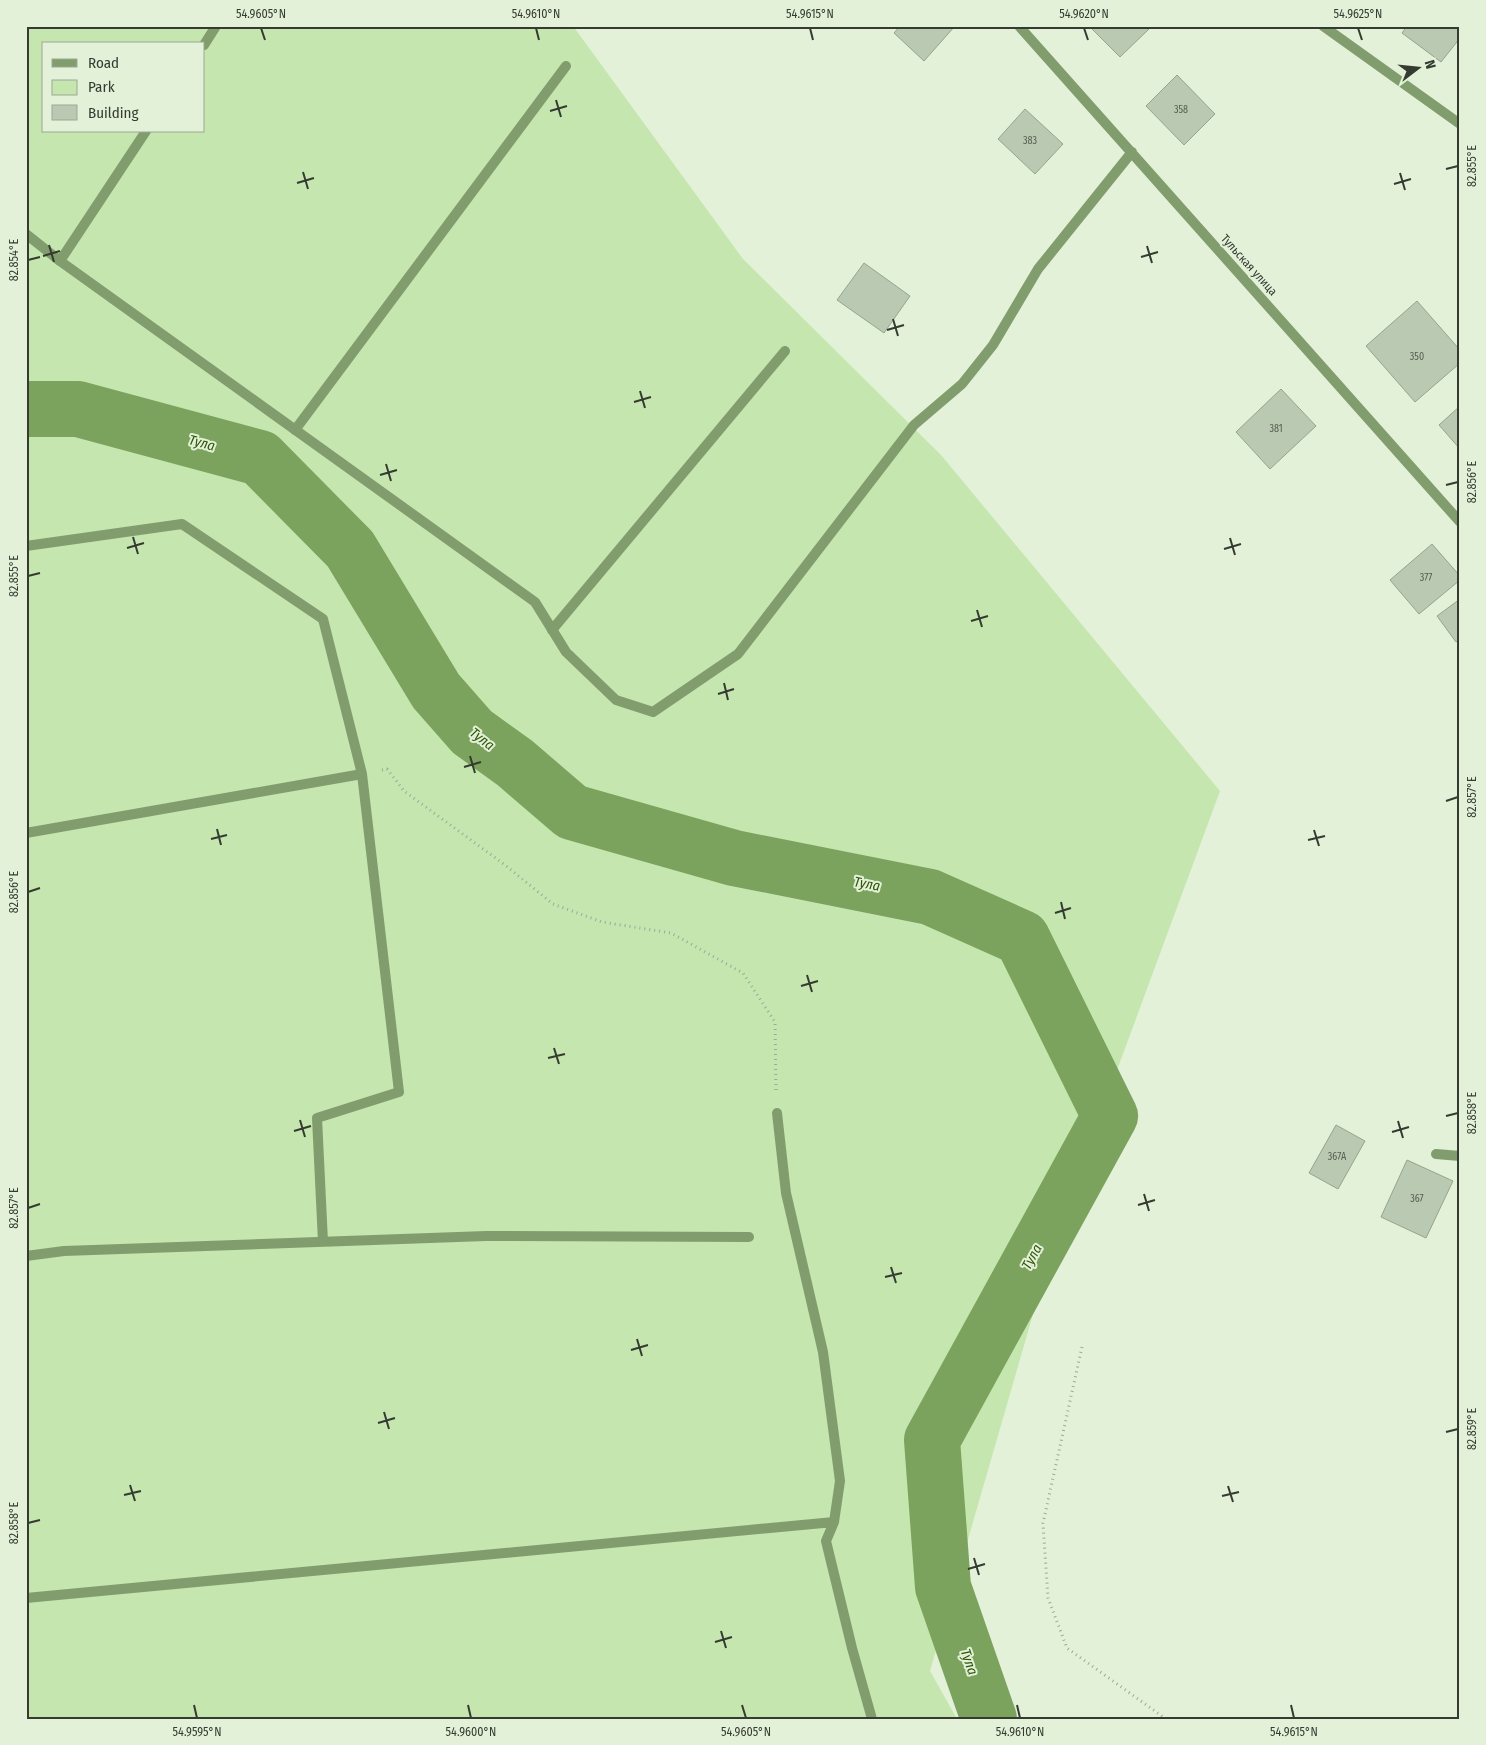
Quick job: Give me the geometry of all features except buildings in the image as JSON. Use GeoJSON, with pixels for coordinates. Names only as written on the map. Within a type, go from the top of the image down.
{"type":"FeatureCollection","features":[{"type":"Feature","properties":{"kind":"street"},"geometry":{"type":"LineString","coordinates":[[205,43],[216,26]]}},
{"type":"Feature","properties":{"kind":"street","name":"Тульская улица"},"geometry":{"type":"LineString","coordinates":[[1019,26],[1460,522]]}},
{"type":"Feature","properties":{"kind":"street"},"geometry":{"type":"LineString","coordinates":[[1323,26],[1460,124]]}},
{"type":"Feature","properties":{"kind":"street"},"geometry":{"type":"LineString","coordinates":[[296,430],[566,66]]}},
{"type":"Feature","properties":{"kind":"street"},"geometry":{"type":"LineString","coordinates":[[60,261],[145,132]]}},
{"type":"Feature","properties":{"kind":"street"},"geometry":{"type":"LineString","coordinates":[[26,234],[60,261],[535,602],[566,652],[616,700],[653,712],[738,654],[914,426],[962,384],[993,345],[1038,269],[1132,152]]}},
{"type":"Feature","properties":{"kind":"street"},"geometry":{"type":"LineString","coordinates":[[552,630],[785,351]]}},
{"type":"Feature","properties":{"kind":"street"},"geometry":{"type":"LineString","coordinates":[[26,546],[182,524],[323,619],[362,774],[399,1092],[317,1118],[323,1242]]}},
{"type":"Feature","properties":{"kind":"street"},"geometry":{"type":"LineString","coordinates":[[26,832],[362,774]]}},
{"type":"Feature","properties":{"kind":"street"},"geometry":{"type":"LineString","coordinates":[[776,1113],[786,1193],[823,1352],[840,1481],[834,1522],[826,1541],[852,1648],[872,1719]]}},
{"type":"Feature","properties":{"kind":"street"},"geometry":{"type":"LineString","coordinates":[[1436,1154],[1460,1156]]}},
{"type":"Feature","properties":{"kind":"street"},"geometry":{"type":"LineString","coordinates":[[26,1256],[64,1251],[486,1236],[750,1237]]}},
{"type":"Feature","properties":{"kind":"street"},"geometry":{"type":"LineString","coordinates":[[26,1598],[834,1522]]}},
{"type":"Feature","properties":{"kind":"path"},"geometry":{"type":"LineString","coordinates":[[362,774],[387,769],[404,791],[498,860],[553,904],[602,922],[671,933],[743,973],[775,1022],[776,1113]]}},
{"type":"Feature","properties":{"kind":"path"},"geometry":{"type":"LineString","coordinates":[[1082,1348],[1043,1523],[1048,1598],[1067,1648],[1166,1719]]}},
{"type":"Feature","properties":{"kind":"green space"},"geometry":{"type":"Polygon","coordinates":[[[26,26],[573,26],[743,259],[941,455],[1220,791],[1055,1238],[930,1671],[957,1719],[26,1719],[26,26]]]}},
{"type":"Feature","properties":{"kind":"waterway","name":"Тула"},"geometry":{"type":"LineString","coordinates":[[26,409],[78,409],[260,458],[350,549],[436,691],[472,732],[515,763],[572,812],[734,858],[930,897],[1022,938],[1110,1116],[932,1440],[943,1587],[989,1719]]}}]}
